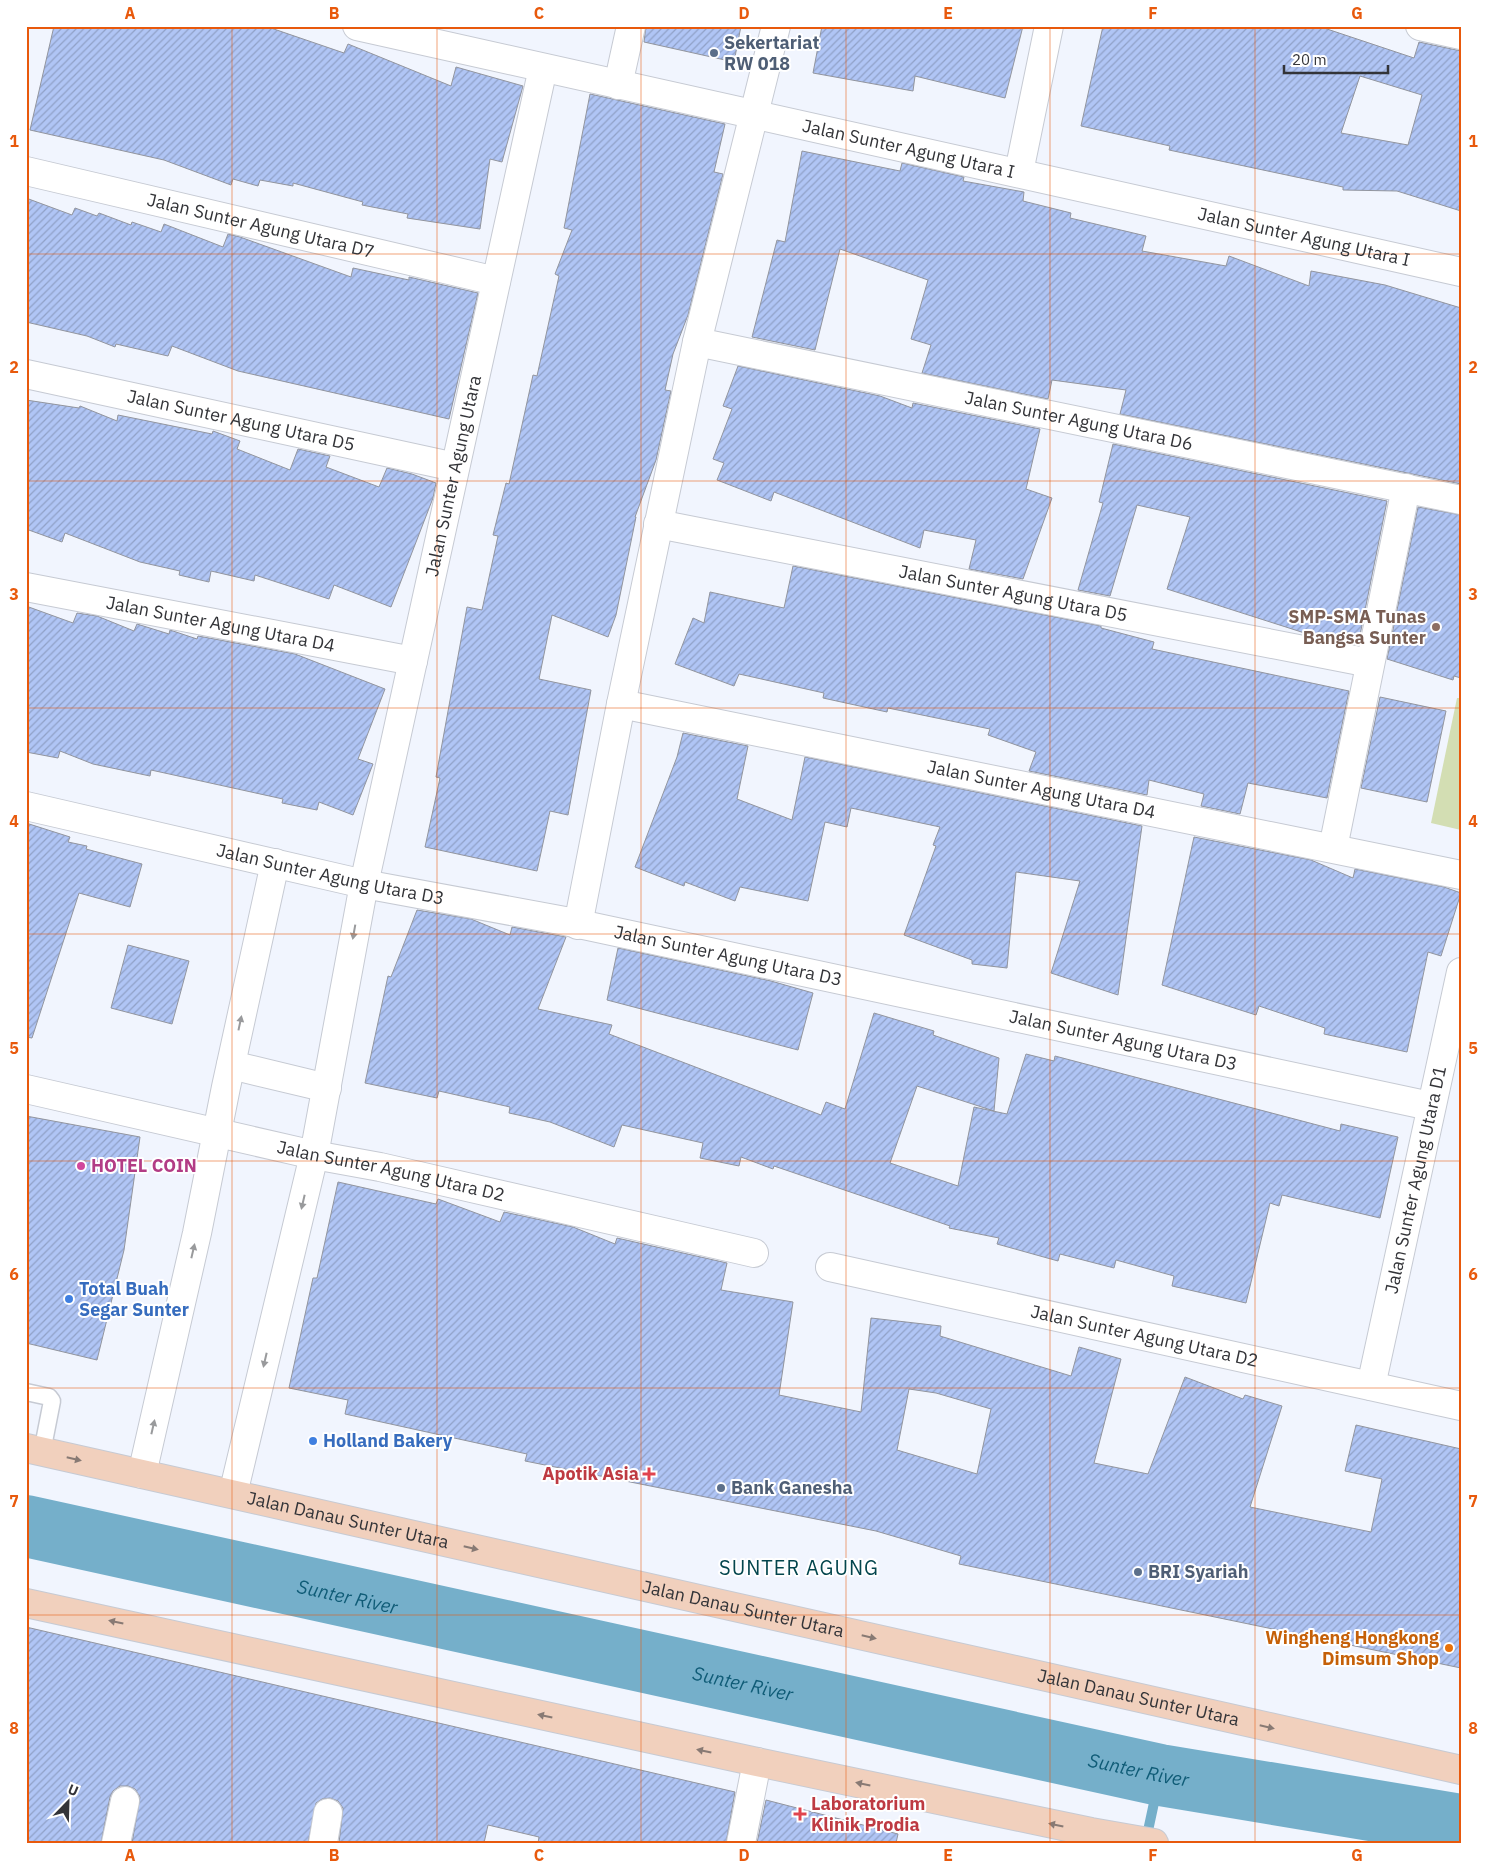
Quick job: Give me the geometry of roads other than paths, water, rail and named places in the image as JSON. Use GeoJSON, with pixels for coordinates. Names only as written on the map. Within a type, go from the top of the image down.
{"type":"FeatureCollection","features":[{"type":"Feature","properties":{"kind":"main road","name":"Jalan Danau Sunter Utara"},"geometry":{"type":"LineString","coordinates":[[34,1450],[1461,1770]]}},
{"type":"Feature","properties":{"kind":"main road"},"geometry":{"type":"LineString","coordinates":[[26,1603],[1095,1836],[1154,1843]]}},
{"type":"Feature","properties":{"kind":"street","name":"Jalan Sunter Agung Utara I"},"geometry":{"type":"LineString","coordinates":[[357,26],[1461,272]]}},
{"type":"Feature","properties":{"kind":"street"},"geometry":{"type":"LineString","coordinates":[[618,85],[631,26]]}},
{"type":"Feature","properties":{"kind":"street"},"geometry":{"type":"LineString","coordinates":[[578,925],[621,704],[696,342],[755,116],[776,26]]}},
{"type":"Feature","properties":{"kind":"street"},"geometry":{"type":"LineString","coordinates":[[1019,172],[1049,26]]}},
{"type":"Feature","properties":{"kind":"street"},"geometry":{"type":"LineString","coordinates":[[1420,26],[1461,36]]}},
{"type":"Feature","properties":{"kind":"street","name":"Jalan Sunter Agung Utara"},"geometry":{"type":"LineString","coordinates":[[233,1494],[314,1155],[364,884],[543,68]]}},
{"type":"Feature","properties":{"kind":"street","name":"Jalan Sunter Agung Utara D7"},"geometry":{"type":"LineString","coordinates":[[26,171],[496,281]]}},
{"type":"Feature","properties":{"kind":"street","name":"Jalan Sunter Agung Utara D6"},"geometry":{"type":"LineString","coordinates":[[696,342],[1461,500]]}},
{"type":"Feature","properties":{"kind":"street","name":"Jalan Sunter Agung Utara D5"},"geometry":{"type":"LineString","coordinates":[[26,374],[455,467]]}},
{"type":"Feature","properties":{"kind":"street"},"geometry":{"type":"LineString","coordinates":[[1332,848],[1406,488]]}},
{"type":"Feature","properties":{"kind":"street","name":"Jalan Sunter Agung Utara D5"},"geometry":{"type":"LineString","coordinates":[[658,524],[1370,663]]}},
{"type":"Feature","properties":{"kind":"street","name":"Jalan Sunter Agung Utara D4"},"geometry":{"type":"LineString","coordinates":[[26,587],[413,661]]}},
{"type":"Feature","properties":{"kind":"street","name":"Jalan Sunter Agung Utara D4"},"geometry":{"type":"LineString","coordinates":[[621,704],[1461,875]]}},
{"type":"Feature","properties":{"kind":"street","name":"Jalan Sunter Agung Utara D3"},"geometry":{"type":"LineString","coordinates":[[26,806],[364,884],[578,925],[1430,1106]]}},
{"type":"Feature","properties":{"kind":"street"},"geometry":{"type":"LineString","coordinates":[[142,1474],[195,1242],[230,1065],[274,864]]}},
{"type":"Feature","properties":{"kind":"street","name":"Jalan Sunter Agung Utara D1"},"geometry":{"type":"LineString","coordinates":[[1371,1386],[1430,1106],[1461,972]]}},
{"type":"Feature","properties":{"kind":"street"},"geometry":{"type":"LineString","coordinates":[[230,1065],[327,1088]]}},
{"type":"Feature","properties":{"kind":"street","name":"Jalan Sunter Agung Utara D2"},"geometry":{"type":"LineString","coordinates":[[26,1089],[314,1155],[380,1166],[754,1253]]}},
{"type":"Feature","properties":{"kind":"street","name":"Jalan Sunter Agung Utara D2"},"geometry":{"type":"LineString","coordinates":[[830,1267],[1461,1406]]}},
{"type":"Feature","properties":{"kind":"street"},"geometry":{"type":"LineString","coordinates":[[741,1843],[757,1762]]}},
{"type":"Feature","properties":{"kind":"street"},"geometry":{"type":"LineString","coordinates":[[116,1843],[125,1801]]}},
{"type":"Feature","properties":{"kind":"street"},"geometry":{"type":"LineString","coordinates":[[322,1843],[328,1813]]}},
{"type":"Feature","properties":{"kind":"lane"},"geometry":{"type":"LineString","coordinates":[[26,1392],[49,1397],[52,1401],[34,1450]]}},
{"type":"Feature","properties":{"kind":"waterway","name":"Sunter River"},"geometry":{"type":"LineString","coordinates":[[26,1526],[1160,1775],[1461,1825]]}},
{"type":"Feature","properties":{"kind":"waterway"},"geometry":{"type":"LineString","coordinates":[[1146,1840],[1160,1775]]}},
{"type":"Feature","properties":{"kind":"place","name":"Sekertariat RW 018"},"geometry":{"type":"Point","coordinates":[714,53]}},
{"type":"Feature","properties":{"kind":"place","name":"SMP-SMA Tunas Bangsa Sunter"},"geometry":{"type":"Point","coordinates":[1436,627]}},
{"type":"Feature","properties":{"kind":"place","name":"HOTEL COIN"},"geometry":{"type":"Point","coordinates":[81,1166]}},
{"type":"Feature","properties":{"kind":"place","name":"Total Buah Segar Sunter"},"geometry":{"type":"Point","coordinates":[69,1299]}},
{"type":"Feature","properties":{"kind":"place","name":"Holland Bakery"},"geometry":{"type":"Point","coordinates":[313,1441]}},
{"type":"Feature","properties":{"kind":"place","name":"Apotik Asia"},"geometry":{"type":"Point","coordinates":[649,1474]}},
{"type":"Feature","properties":{"kind":"place","name":"Bank Ganesha"},"geometry":{"type":"Point","coordinates":[721,1488]}},
{"type":"Feature","properties":{"kind":"place","name":"BRI Syariah"},"geometry":{"type":"Point","coordinates":[1138,1572]}},
{"type":"Feature","properties":{"kind":"place","name":"Wingheng Hongkong Dimsum Shop"},"geometry":{"type":"Point","coordinates":[1449,1648]}},
{"type":"Feature","properties":{"kind":"place","name":"Laboratorium Klinik Prodia"},"geometry":{"type":"Point","coordinates":[800,1814]}},
{"type":"Feature","properties":{"kind":"district","name":"SUNTER AGUNG"},"geometry":{"type":"Point","coordinates":[799,1568]}}]}
